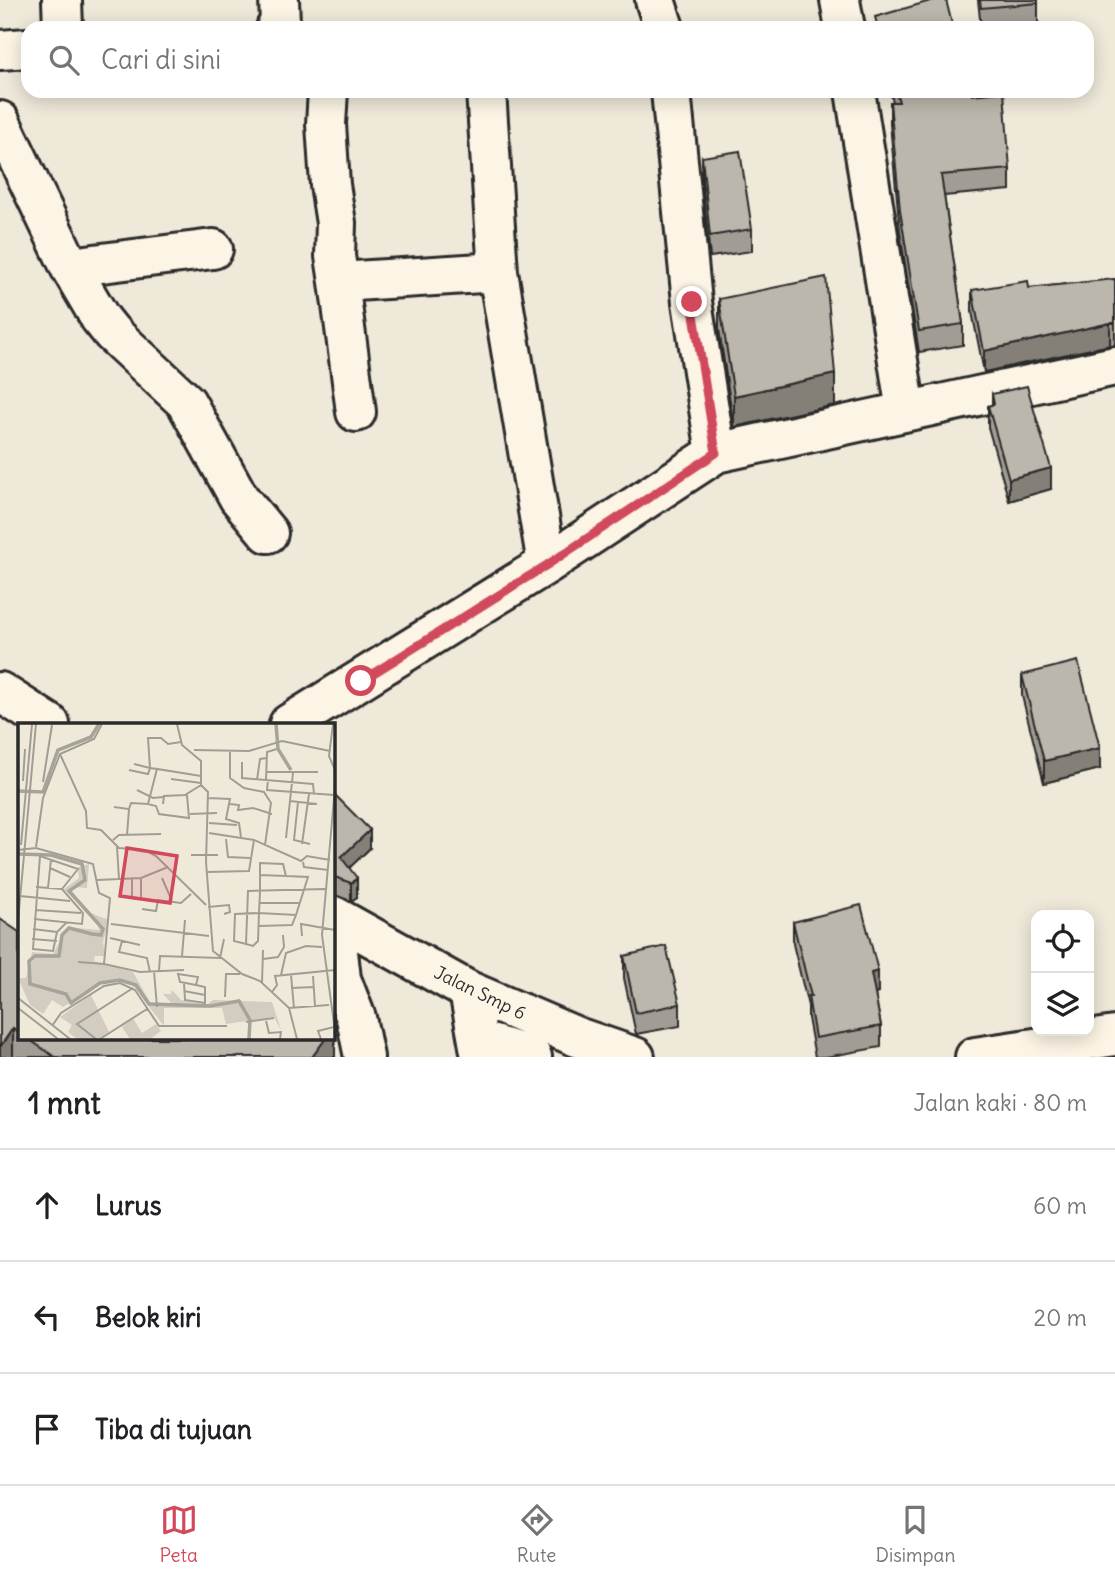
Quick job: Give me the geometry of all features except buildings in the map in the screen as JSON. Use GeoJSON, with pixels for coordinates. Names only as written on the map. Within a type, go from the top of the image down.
{"type":"FeatureCollection","features":[{"type":"Feature","properties":{"kind":"street"},"geometry":{"type":"LineString","coordinates":[[62,0],[63,21]]}},
{"type":"Feature","properties":{"kind":"street"},"geometry":{"type":"LineString","coordinates":[[279,0],[280,21]]}},
{"type":"Feature","properties":{"kind":"street"},"geometry":{"type":"LineString","coordinates":[[656,0],[662,21]]}},
{"type":"Feature","properties":{"kind":"street"},"geometry":{"type":"LineString","coordinates":[[840,0],[844,21]]}},
{"type":"Feature","properties":{"kind":"street"},"geometry":{"type":"LineString","coordinates":[[0,50],[21,48]]}},
{"type":"Feature","properties":{"kind":"street"},"geometry":{"type":"LineString","coordinates":[[326,98],[326,136],[336,223],[335,257],[356,412]]}},
{"type":"Feature","properties":{"kind":"street"},"geometry":{"type":"LineString","coordinates":[[486,98],[498,272],[547,565]]}},
{"type":"Feature","properties":{"kind":"street"},"geometry":{"type":"LineString","coordinates":[[672,98],[692,302],[716,453]]}},
{"type":"Feature","properties":{"kind":"street"},"geometry":{"type":"LineString","coordinates":[[856,98],[906,411]]}},
{"type":"Feature","properties":{"kind":"street"},"geometry":{"type":"LineString","coordinates":[[0,121],[70,267],[100,318],[186,402],[239,498],[268,533]]}},
{"type":"Feature","properties":{"kind":"street"},"geometry":{"type":"LineString","coordinates":[[70,267],[213,249]]}},
{"type":"Feature","properties":{"kind":"street"},"geometry":{"type":"LineString","coordinates":[[339,282],[498,272]]}},
{"type":"Feature","properties":{"kind":"street"},"geometry":{"type":"LineString","coordinates":[[291,723],[547,565],[716,453],[1115,366]]}},
{"type":"Feature","properties":{"kind":"street"},"geometry":{"type":"LineString","coordinates":[[0,692],[48,723]]}},
{"type":"Feature","properties":{"kind":"street","name":"Jalan Smp 6"},"geometry":{"type":"LineString","coordinates":[[334,917],[469,991],[577,1037],[635,1057]]}},
{"type":"Feature","properties":{"kind":"street"},"geometry":{"type":"LineString","coordinates":[[334,924],[341,979],[356,1018],[364,1057]]}},
{"type":"Feature","properties":{"kind":"street"},"geometry":{"type":"LineString","coordinates":[[469,991],[479,1048],[532,1057]]}},
{"type":"Feature","properties":{"kind":"street"},"geometry":{"type":"LineString","coordinates":[[975,1057],[1115,1036]]}},
{"type":"Feature","properties":{"kind":"route"},"geometry":{"type":"LineString","coordinates":[[361,681],[547,565],[716,453],[692,302]]}}]}
